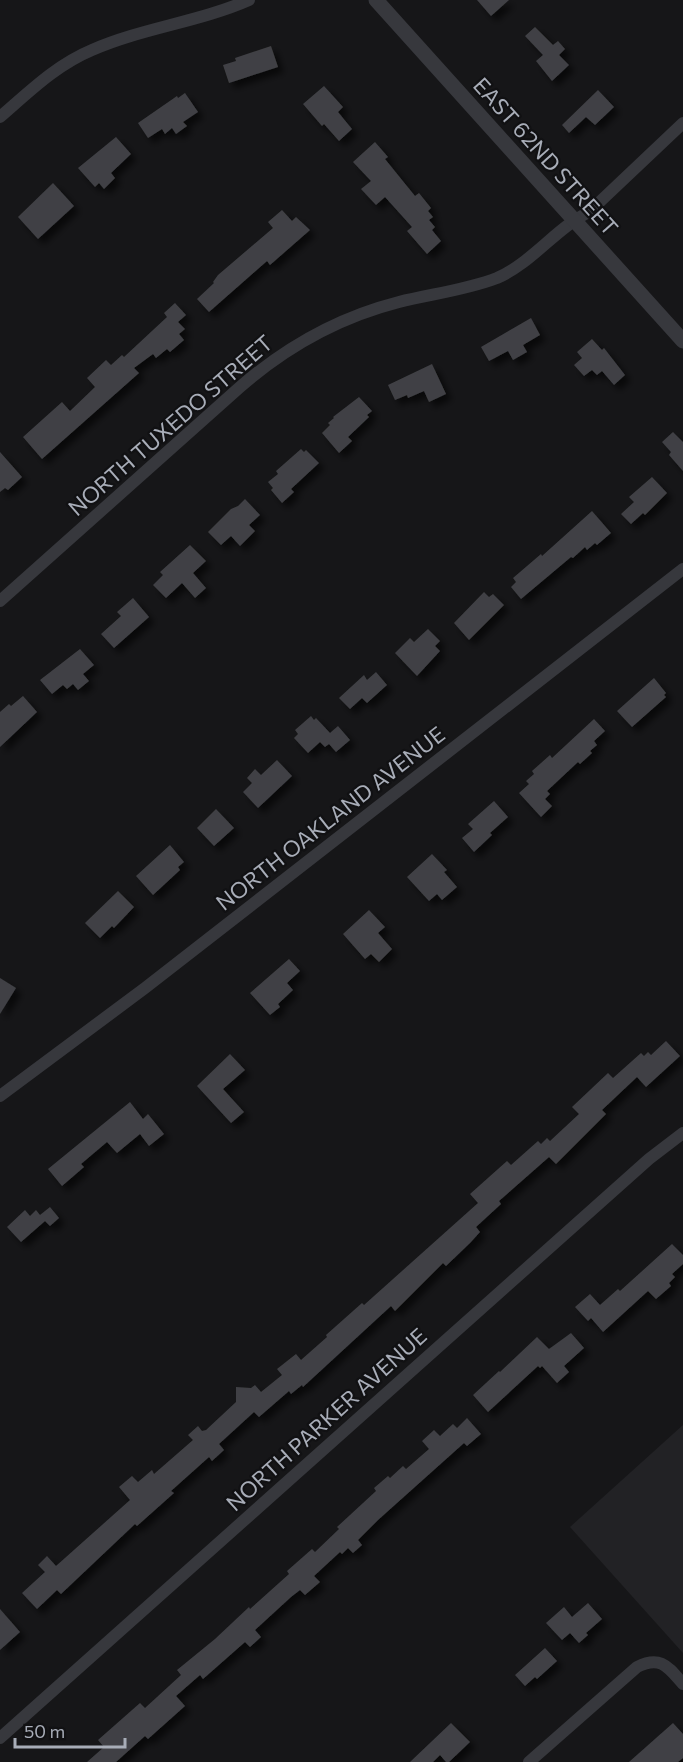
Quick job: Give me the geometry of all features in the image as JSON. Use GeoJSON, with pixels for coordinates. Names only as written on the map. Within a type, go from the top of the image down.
{"type":"FeatureCollection","features":[{"type":"Feature","properties":{"kind":"street"},"geometry":{"type":"LineString","coordinates":[[0,117],[46,77],[87,52],[249,0]]}},
{"type":"Feature","properties":{"kind":"street","name":"EAST 62ND STREET"},"geometry":{"type":"LineString","coordinates":[[376,0],[683,342]]}},
{"type":"Feature","properties":{"kind":"street","name":"NORTH TUXEDO STREET"},"geometry":{"type":"LineString","coordinates":[[0,601],[250,377],[272,360],[325,329],[363,313],[402,301],[477,284],[507,273],[532,257],[573,220],[589,212],[683,123]]}},
{"type":"Feature","properties":{"kind":"street","name":"NORTH OAKLAND AVENUE"},"geometry":{"type":"LineString","coordinates":[[0,1096],[145,988],[683,569]]}},
{"type":"Feature","properties":{"kind":"street","name":"NORTH PARKER AVENUE"},"geometry":{"type":"LineString","coordinates":[[0,1738],[649,1159],[683,1133]]}},
{"type":"Feature","properties":{"kind":"street"},"geometry":{"type":"LineString","coordinates":[[528,1762],[637,1667],[650,1661],[666,1665],[683,1684]]}},
{"type":"Feature","properties":{"kind":"shaded area"},"geometry":{"type":"Polygon","coordinates":[[[683,1425],[683,1653],[570,1527],[683,1425]]]}},
{"type":"Feature","properties":{"kind":"building"},"geometry":{"type":"Polygon","coordinates":[[[477,0],[509,0],[491,16],[477,0]]]}},
{"type":"Feature","properties":{"kind":"building"},"geometry":{"type":"Polygon","coordinates":[[[535,27],[553,45],[558,41],[565,49],[559,55],[569,65],[552,81],[536,61],[543,55],[525,36],[535,27]]]}},
{"type":"Feature","properties":{"kind":"building"},"geometry":{"type":"Polygon","coordinates":[[[271,46],[278,67],[229,83],[223,65],[236,61],[235,58],[271,46]]]}},
{"type":"Feature","properties":{"kind":"building"},"geometry":{"type":"Polygon","coordinates":[[[324,86],[343,107],[338,112],[352,129],[339,141],[303,104],[324,86]]]}},
{"type":"Feature","properties":{"kind":"building"},"geometry":{"type":"Polygon","coordinates":[[[598,90],[614,107],[595,125],[586,117],[569,133],[562,125],[598,90]]]}},
{"type":"Feature","properties":{"kind":"building"},"geometry":{"type":"Polygon","coordinates":[[[185,93],[198,112],[183,122],[187,126],[176,134],[172,128],[165,134],[162,129],[148,138],[138,123],[185,93]]]}},
{"type":"Feature","properties":{"kind":"building"},"geometry":{"type":"Polygon","coordinates":[[[116,137],[131,154],[111,173],[115,178],[104,189],[99,183],[95,187],[78,168],[116,137]]]}},
{"type":"Feature","properties":{"kind":"building"},"geometry":{"type":"Polygon","coordinates":[[[375,142],[388,157],[385,159],[415,196],[419,193],[431,208],[428,211],[433,217],[429,220],[435,227],[432,230],[441,241],[427,254],[407,231],[412,227],[385,197],[376,205],[361,189],[371,181],[353,162],[375,142]]]}},
{"type":"Feature","properties":{"kind":"building"},"geometry":{"type":"Polygon","coordinates":[[[53,183],[74,206],[38,239],[18,217],[53,183]]]}},
{"type":"Feature","properties":{"kind":"building"},"geometry":{"type":"Polygon","coordinates":[[[282,210],[292,221],[296,217],[310,230],[270,265],[267,261],[209,312],[197,299],[214,283],[218,275],[273,228],[268,222],[282,210]]]}},
{"type":"Feature","properties":{"kind":"building"},"geometry":{"type":"Polygon","coordinates":[[[175,303],[186,315],[178,322],[185,329],[179,334],[184,340],[170,352],[167,349],[156,358],[153,354],[134,368],[139,373],[42,459],[23,437],[62,402],[70,411],[95,387],[87,378],[106,360],[111,365],[122,355],[124,357],[167,317],[164,313],[175,303]]]}},
{"type":"Feature","properties":{"kind":"building"},"geometry":{"type":"Polygon","coordinates":[[[531,318],[540,335],[523,345],[527,352],[513,360],[508,351],[489,361],[481,347],[531,318]]]}},
{"type":"Feature","properties":{"kind":"building"},"geometry":{"type":"Polygon","coordinates":[[[592,339],[602,350],[604,348],[625,375],[614,385],[602,371],[597,375],[592,370],[584,376],[574,365],[582,358],[577,352],[592,339]]]}},
{"type":"Feature","properties":{"kind":"building"},"geometry":{"type":"Polygon","coordinates":[[[432,364],[446,394],[429,402],[424,391],[408,398],[407,395],[395,400],[388,385],[432,364]]]}},
{"type":"Feature","properties":{"kind":"building"},"geometry":{"type":"Polygon","coordinates":[[[359,397],[372,411],[367,415],[369,417],[348,437],[352,441],[339,453],[322,433],[330,425],[328,423],[333,417],[359,397]]]}},
{"type":"Feature","properties":{"kind":"building"},"geometry":{"type":"Polygon","coordinates":[[[673,432],[683,442],[683,471],[669,455],[671,452],[662,442],[673,432]]]}},
{"type":"Feature","properties":{"kind":"building"},"geometry":{"type":"Polygon","coordinates":[[[301,449],[304,452],[306,450],[319,463],[291,489],[294,492],[282,503],[271,490],[273,488],[268,482],[278,474],[276,471],[301,449]]]}},
{"type":"Feature","properties":{"kind":"building"},"geometry":{"type":"Polygon","coordinates":[[[0,452],[22,477],[8,490],[5,488],[0,492],[0,452]]]}},
{"type":"Feature","properties":{"kind":"building"},"geometry":{"type":"Polygon","coordinates":[[[652,477],[667,493],[645,515],[643,513],[631,524],[621,514],[634,502],[629,497],[652,477]]]}},
{"type":"Feature","properties":{"kind":"building"},"geometry":{"type":"Polygon","coordinates":[[[245,499],[260,515],[249,525],[255,531],[240,546],[231,536],[221,545],[208,532],[231,509],[245,499]]]}},
{"type":"Feature","properties":{"kind":"building"},"geometry":{"type":"Polygon","coordinates":[[[592,511],[611,533],[597,545],[595,543],[587,550],[585,547],[573,558],[571,557],[521,599],[511,587],[516,582],[513,578],[541,554],[542,556],[592,511]]]}},
{"type":"Feature","properties":{"kind":"building"},"geometry":{"type":"Polygon","coordinates":[[[190,545],[206,561],[193,573],[206,588],[195,598],[182,583],[166,598],[153,585],[163,575],[160,572],[190,545]]]}},
{"type":"Feature","properties":{"kind":"building"},"geometry":{"type":"Polygon","coordinates":[[[484,592],[489,597],[493,594],[504,605],[469,640],[454,623],[484,592]]]}},
{"type":"Feature","properties":{"kind":"building"},"geometry":{"type":"Polygon","coordinates":[[[133,598],[149,617],[114,648],[101,634],[121,616],[117,612],[133,598]]]}},
{"type":"Feature","properties":{"kind":"building"},"geometry":{"type":"Polygon","coordinates":[[[428,629],[440,641],[435,646],[440,651],[417,676],[395,653],[410,638],[414,642],[428,629]]]}},
{"type":"Feature","properties":{"kind":"building"},"geometry":{"type":"Polygon","coordinates":[[[80,649],[94,665],[83,674],[89,681],[78,690],[73,684],[67,689],[63,685],[52,694],[40,680],[80,649]]]}},
{"type":"Feature","properties":{"kind":"building"},"geometry":{"type":"Polygon","coordinates":[[[376,672],[387,685],[367,703],[362,698],[350,709],[339,698],[364,675],[367,680],[376,672]]]}},
{"type":"Feature","properties":{"kind":"building"},"geometry":{"type":"Polygon","coordinates":[[[654,678],[666,693],[664,695],[666,697],[632,727],[617,711],[654,678]]]}},
{"type":"Feature","properties":{"kind":"building"},"geometry":{"type":"Polygon","coordinates":[[[23,696],[37,712],[0,747],[0,712],[23,696]]]}},
{"type":"Feature","properties":{"kind":"building"},"geometry":{"type":"Polygon","coordinates":[[[311,716],[314,720],[316,718],[330,733],[338,726],[350,740],[336,752],[329,744],[325,747],[320,742],[308,753],[294,738],[298,734],[295,730],[311,716]]]}},
{"type":"Feature","properties":{"kind":"building"},"geometry":{"type":"Polygon","coordinates":[[[594,719],[605,731],[594,741],[597,745],[590,751],[592,753],[580,764],[578,762],[547,791],[550,794],[545,799],[552,806],[541,817],[519,793],[529,784],[526,781],[534,774],[532,771],[550,755],[552,758],[594,719]]]}},
{"type":"Feature","properties":{"kind":"building"},"geometry":{"type":"Polygon","coordinates":[[[277,760],[292,776],[258,808],[243,792],[252,783],[247,778],[255,769],[261,775],[277,760]]]}},
{"type":"Feature","properties":{"kind":"building"},"geometry":{"type":"Polygon","coordinates":[[[494,801],[508,817],[474,852],[462,838],[473,829],[468,824],[494,801]]]}},
{"type":"Feature","properties":{"kind":"building"},"geometry":{"type":"Polygon","coordinates":[[[216,809],[234,828],[214,846],[197,828],[216,809]]]}},
{"type":"Feature","properties":{"kind":"building"},"geometry":{"type":"Polygon","coordinates":[[[170,845],[184,862],[178,867],[180,870],[153,895],[136,876],[170,845]]]}},
{"type":"Feature","properties":{"kind":"building"},"geometry":{"type":"Polygon","coordinates":[[[432,854],[447,870],[444,872],[457,887],[442,900],[437,894],[429,901],[407,877],[432,854]]]}},
{"type":"Feature","properties":{"kind":"building"},"geometry":{"type":"Polygon","coordinates":[[[118,891],[134,907],[114,928],[112,926],[100,938],[85,923],[118,891]]]}},
{"type":"Feature","properties":{"kind":"building"},"geometry":{"type":"Polygon","coordinates":[[[369,910],[385,927],[378,933],[392,949],[379,962],[371,954],[365,959],[343,934],[369,910]]]}},
{"type":"Feature","properties":{"kind":"building"},"geometry":{"type":"Polygon","coordinates":[[[289,959],[300,971],[287,983],[293,990],[278,1004],[280,1007],[270,1015],[250,993],[289,959]]]}},
{"type":"Feature","properties":{"kind":"building"},"geometry":{"type":"Polygon","coordinates":[[[0,978],[16,988],[0,1014],[0,978]]]}},
{"type":"Feature","properties":{"kind":"building"},"geometry":{"type":"Polygon","coordinates":[[[666,1041],[680,1056],[646,1087],[637,1077],[602,1110],[606,1114],[556,1164],[549,1157],[499,1201],[501,1204],[476,1227],[480,1232],[470,1243],[446,1266],[443,1263],[395,1311],[391,1306],[303,1387],[302,1385],[291,1394],[289,1391],[259,1417],[254,1412],[219,1444],[224,1450],[212,1461],[209,1457],[171,1491],[174,1493],[137,1526],[135,1524],[61,1594],[57,1590],[37,1609],[22,1593],[45,1572],[38,1565],[47,1556],[56,1566],[130,1500],[119,1487],[132,1476],[138,1482],[152,1470],[154,1474],[193,1440],[188,1435],[198,1426],[202,1431],[206,1430],[236,1402],[236,1387],[251,1388],[255,1385],[261,1392],[282,1375],[277,1369],[296,1354],[301,1360],[362,1303],[364,1305],[478,1203],[470,1194],[507,1161],[511,1165],[538,1141],[541,1144],[547,1138],[550,1141],[579,1114],[572,1107],[608,1073],[613,1078],[641,1053],[644,1056],[648,1052],[651,1055],[666,1041]]]}},
{"type":"Feature","properties":{"kind":"building"},"geometry":{"type":"Polygon","coordinates":[[[230,1054],[245,1070],[223,1089],[244,1112],[231,1123],[197,1086],[230,1054]]]}},
{"type":"Feature","properties":{"kind":"building"},"geometry":{"type":"Polygon","coordinates":[[[130,1102],[143,1119],[148,1114],[164,1134],[149,1146],[140,1134],[117,1153],[107,1142],[81,1164],[84,1167],[62,1186],[48,1169],[130,1102]]]}},
{"type":"Feature","properties":{"kind":"building"},"geometry":{"type":"Polygon","coordinates":[[[50,1207],[59,1218],[50,1226],[45,1221],[21,1242],[7,1227],[25,1210],[30,1216],[36,1210],[40,1215],[50,1207]]]}},
{"type":"Feature","properties":{"kind":"building"},"geometry":{"type":"Polygon","coordinates":[[[672,1244],[683,1255],[683,1264],[672,1274],[675,1277],[669,1283],[671,1286],[656,1299],[648,1291],[603,1332],[591,1318],[588,1321],[575,1307],[590,1294],[600,1305],[618,1289],[620,1291],[672,1244]]]}},
{"type":"Feature","properties":{"kind":"building"},"geometry":{"type":"Polygon","coordinates":[[[571,1333],[584,1348],[564,1366],[569,1372],[557,1383],[542,1366],[540,1368],[538,1366],[488,1412],[473,1395],[537,1337],[549,1349],[571,1333]]]}},
{"type":"Feature","properties":{"kind":"building"},"geometry":{"type":"Polygon","coordinates":[[[467,1418],[481,1434],[467,1446],[464,1443],[378,1520],[358,1540],[362,1545],[353,1553],[348,1548],[342,1554],[340,1552],[314,1576],[320,1582],[305,1595],[300,1590],[255,1630],[261,1637],[250,1647],[245,1642],[203,1679],[200,1675],[176,1696],[185,1706],[148,1739],[145,1736],[116,1762],[87,1762],[104,1747],[98,1740],[140,1703],[145,1708],[181,1675],[177,1670],[249,1607],[250,1609],[289,1574],[287,1571],[312,1549],[315,1552],[339,1529],[337,1527],[376,1491],[374,1488],[403,1466],[406,1469],[429,1449],[422,1441],[434,1430],[440,1436],[453,1424],[457,1428],[467,1418]]]}},
{"type":"Feature","properties":{"kind":"building"},"geometry":{"type":"Polygon","coordinates":[[[588,1603],[602,1619],[586,1633],[588,1635],[579,1643],[570,1633],[562,1640],[546,1623],[564,1607],[572,1617],[588,1603]]]}},
{"type":"Feature","properties":{"kind":"building"},"geometry":{"type":"Polygon","coordinates":[[[0,1609],[20,1632],[0,1650],[0,1609]]]}},
{"type":"Feature","properties":{"kind":"building"},"geometry":{"type":"Polygon","coordinates":[[[545,1648],[557,1661],[537,1679],[535,1677],[525,1686],[515,1675],[545,1648]]]}},
{"type":"Feature","properties":{"kind":"building"},"geometry":{"type":"Polygon","coordinates":[[[451,1723],[470,1742],[449,1762],[446,1762],[440,1755],[433,1762],[410,1762],[451,1723]]]}},
{"type":"Feature","properties":{"kind":"building"},"geometry":{"type":"Polygon","coordinates":[[[673,1723],[683,1734],[683,1758],[678,1762],[629,1762],[673,1723]]]}}]}
